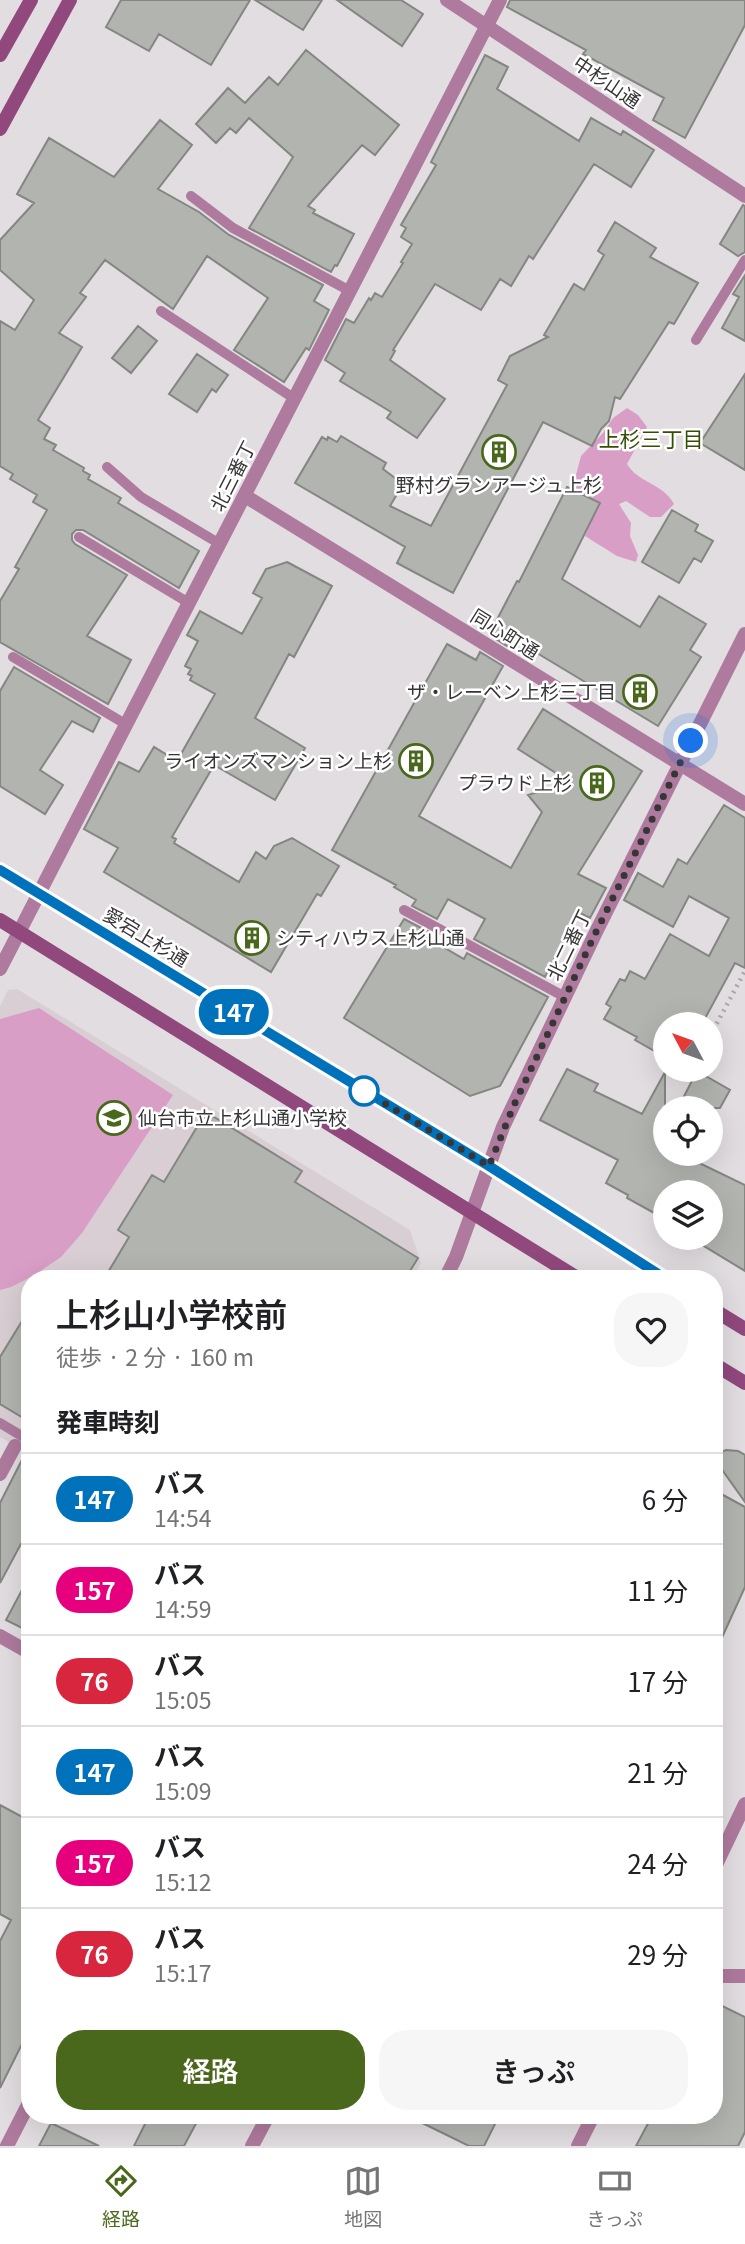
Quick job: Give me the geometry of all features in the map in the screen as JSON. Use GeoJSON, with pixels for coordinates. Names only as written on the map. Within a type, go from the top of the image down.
{"type":"FeatureCollection","features":[{"type":"Feature","properties":{"kind":"street"},"geometry":{"type":"LineString","coordinates":[[0,55],[30,0]]}},
{"type":"Feature","properties":{"kind":"street"},"geometry":{"type":"LineString","coordinates":[[0,129],[71,0]]}},
{"type":"Feature","properties":{"kind":"street","name":"中杉山通"},"geometry":{"type":"LineString","coordinates":[[447,0],[745,196]]}},
{"type":"Feature","properties":{"kind":"street","name":"北三番丁"},"geometry":{"type":"LineString","coordinates":[[0,969],[500,0]]}},
{"type":"Feature","properties":{"kind":"street","name":"同心町通"},"geometry":{"type":"LineString","coordinates":[[245,496],[745,804]]}},
{"type":"Feature","properties":{"kind":"street","name":"北二番丁"},"geometry":{"type":"LineString","coordinates":[[449,1270],[503,1127],[745,634]]}},
{"type":"Feature","properties":{"kind":"street","name":"愛宕上杉通"},"geometry":{"type":"LineString","coordinates":[[0,870],[489,1166],[652,1270]]}},
{"type":"Feature","properties":{"kind":"street"},"geometry":{"type":"LineString","coordinates":[[0,920],[565,1270]]}},
{"type":"Feature","properties":{"kind":"street"},"geometry":{"type":"LineString","coordinates":[[723,1316],[745,1329]]}},
{"type":"Feature","properties":{"kind":"street"},"geometry":{"type":"LineString","coordinates":[[723,1370],[745,1383]]}},
{"type":"Feature","properties":{"kind":"street"},"geometry":{"type":"LineString","coordinates":[[0,1474],[21,1442]]}},
{"type":"Feature","properties":{"kind":"street"},"geometry":{"type":"LineString","coordinates":[[0,1636],[21,1648]]}},
{"type":"Feature","properties":{"kind":"street"},"geometry":{"type":"LineString","coordinates":[[723,1850],[745,1804]]}},
{"type":"Feature","properties":{"kind":"street"},"geometry":{"type":"LineString","coordinates":[[723,1976],[745,1976]]}},
{"type":"Feature","properties":{"kind":"street"},"geometry":{"type":"LineString","coordinates":[[7,2146],[21,2119]]}},
{"type":"Feature","properties":{"kind":"street"},"geometry":{"type":"LineString","coordinates":[[252,2146],[264,2124]]}},
{"type":"Feature","properties":{"kind":"street"},"geometry":{"type":"LineString","coordinates":[[578,2146],[589,2124]]}},
{"type":"Feature","properties":{"kind":"lane"},"geometry":{"type":"LineString","coordinates":[[191,196],[233,228],[349,291]]}},
{"type":"Feature","properties":{"kind":"lane"},"geometry":{"type":"LineString","coordinates":[[696,340],[745,260]]}},
{"type":"Feature","properties":{"kind":"lane"},"geometry":{"type":"LineString","coordinates":[[161,311],[295,399]]}},
{"type":"Feature","properties":{"kind":"lane"},"geometry":{"type":"LineString","coordinates":[[107,467],[141,497],[220,544]]}},
{"type":"Feature","properties":{"kind":"lane"},"geometry":{"type":"LineString","coordinates":[[79,537],[189,603]]}},
{"type":"Feature","properties":{"kind":"lane"},"geometry":{"type":"LineString","coordinates":[[13,657],[127,724]]}},
{"type":"Feature","properties":{"kind":"lane"},"geometry":{"type":"LineString","coordinates":[[404,910],[565,997]]}},
{"type":"Feature","properties":{"kind":"lane"},"geometry":{"type":"LineString","coordinates":[[0,1423],[21,1440]]}},
{"type":"Feature","properties":{"kind":"path"},"geometry":{"type":"LineString","coordinates":[[723,1012],[745,971]]}},
{"type":"Feature","properties":{"kind":"shaded area"},"geometry":{"type":"Polygon","coordinates":[[[627,408],[638,415],[647,427],[627,464],[637,475],[664,492],[674,504],[661,517],[650,517],[626,501],[619,504],[631,523],[630,536],[638,555],[636,562],[617,556],[585,536],[594,514],[572,490],[581,456],[613,418],[627,408]]]}},
{"type":"Feature","properties":{"kind":"shaded area","name":"仙台市立上杉山通小学校"},"geometry":{"type":"Polygon","coordinates":[[[17,989],[410,1230],[421,1263],[418,1270],[21,1270],[21,1449],[0,1437],[0,1006],[8,990],[17,989]]]}},
{"type":"Feature","properties":{"kind":"shaded area"},"geometry":{"type":"Polygon","coordinates":[[[39,1008],[173,1095],[82,1233],[61,1257],[42,1270],[21,1270],[21,1282],[0,1290],[0,1019],[39,1008]]]}},
{"type":"Feature","properties":{"kind":"building"},"geometry":{"type":"Polygon","coordinates":[[[121,0],[250,0],[211,65],[159,34],[149,51],[106,27],[121,0]]]}},
{"type":"Feature","properties":{"kind":"building"},"geometry":{"type":"Polygon","coordinates":[[[255,0],[322,0],[303,30],[255,0]]]}},
{"type":"Feature","properties":{"kind":"building"},"geometry":{"type":"Polygon","coordinates":[[[337,0],[401,0],[423,14],[402,46],[337,0]]]}},
{"type":"Feature","properties":{"kind":"building"},"geometry":{"type":"Polygon","coordinates":[[[510,0],[745,0],[745,25],[685,138],[653,120],[664,98],[583,54],[586,50],[507,7],[510,0]]]}},
{"type":"Feature","properties":{"kind":"building"},"geometry":{"type":"Polygon","coordinates":[[[306,50],[399,125],[375,155],[362,145],[308,206],[315,210],[313,213],[354,234],[331,272],[249,228],[293,157],[249,118],[236,133],[230,128],[216,143],[196,124],[228,88],[245,103],[269,77],[278,85],[306,50]]]}},
{"type":"Feature","properties":{"kind":"building"},"geometry":{"type":"Polygon","coordinates":[[[485,55],[508,67],[497,89],[579,141],[591,118],[621,135],[623,131],[654,150],[631,187],[594,164],[533,259],[529,256],[511,286],[500,279],[481,310],[435,284],[393,350],[395,351],[390,360],[445,399],[417,438],[387,418],[391,412],[340,381],[345,373],[325,360],[346,319],[354,323],[369,298],[371,300],[375,293],[382,297],[403,263],[401,262],[412,244],[401,237],[406,228],[401,225],[436,165],[431,162],[485,55]]]}},
{"type":"Feature","properties":{"kind":"building"},"geometry":{"type":"Polygon","coordinates":[[[160,120],[192,145],[158,189],[199,212],[229,235],[323,285],[314,301],[329,310],[309,350],[306,348],[284,382],[234,350],[268,298],[207,256],[173,309],[105,260],[80,293],[86,297],[59,333],[82,347],[38,420],[50,428],[44,439],[56,445],[53,450],[84,468],[83,471],[90,475],[88,479],[121,498],[118,503],[199,551],[179,588],[83,530],[76,530],[72,534],[75,544],[127,575],[87,636],[131,660],[108,704],[0,642],[0,601],[19,569],[15,567],[47,510],[33,502],[37,495],[10,479],[13,474],[0,466],[0,321],[15,330],[34,300],[0,270],[0,240],[34,203],[17,194],[49,138],[114,177],[160,120]]]}},
{"type":"Feature","properties":{"kind":"building"},"geometry":{"type":"Polygon","coordinates":[[[743,205],[745,252],[738,256],[720,244],[743,205]]]}},
{"type":"Feature","properties":{"kind":"building"},"geometry":{"type":"Polygon","coordinates":[[[615,222],[656,248],[650,257],[698,283],[674,324],[669,322],[620,399],[615,397],[609,421],[601,429],[592,446],[543,422],[453,593],[397,563],[405,547],[295,483],[322,437],[337,442],[341,436],[386,463],[383,469],[403,484],[390,506],[431,526],[507,385],[498,380],[510,356],[548,337],[544,335],[574,284],[584,290],[604,255],[598,251],[615,222]]]}},
{"type":"Feature","properties":{"kind":"building"},"geometry":{"type":"Polygon","coordinates":[[[745,275],[745,341],[722,328],[739,297],[733,294],[745,275]]]}},
{"type":"Feature","properties":{"kind":"building"},"geometry":{"type":"Polygon","coordinates":[[[138,326],[157,341],[131,373],[112,358],[138,326]]]}},
{"type":"Feature","properties":{"kind":"building"},"geometry":{"type":"Polygon","coordinates":[[[197,354],[228,375],[216,392],[212,389],[197,412],[169,394],[197,354]]]}},
{"type":"Feature","properties":{"kind":"building"},"geometry":{"type":"Polygon","coordinates":[[[745,374],[745,470],[700,443],[745,374]]]}},
{"type":"Feature","properties":{"kind":"building","name":"ザ・レーベン上杉三丁目"},"geometry":{"type":"Polygon","coordinates":[[[567,487],[600,503],[562,579],[640,627],[659,596],[706,624],[690,650],[701,657],[658,726],[517,641],[512,649],[489,635],[567,487]]]}},
{"type":"Feature","properties":{"kind":"building"},"geometry":{"type":"Polygon","coordinates":[[[672,510],[698,525],[695,531],[713,541],[701,562],[694,558],[679,583],[642,562],[672,510]]]}},
{"type":"Feature","properties":{"kind":"building"},"geometry":{"type":"Polygon","coordinates":[[[287,562],[332,586],[294,657],[289,654],[255,718],[305,748],[275,800],[214,765],[172,837],[176,839],[174,843],[239,882],[256,852],[266,859],[274,846],[292,838],[339,866],[321,896],[317,894],[271,972],[104,872],[118,848],[84,829],[119,762],[139,772],[154,747],[177,761],[215,694],[190,680],[192,676],[188,674],[191,669],[185,666],[198,641],[187,635],[200,611],[242,634],[262,598],[253,593],[266,569],[287,562]]]}},
{"type":"Feature","properties":{"kind":"building"},"geometry":{"type":"Polygon","coordinates":[[[447,644],[476,660],[480,652],[503,666],[419,816],[511,868],[542,812],[528,795],[570,782],[518,749],[543,709],[642,771],[578,874],[606,888],[590,918],[578,912],[545,977],[474,939],[485,919],[448,899],[437,919],[412,906],[416,900],[394,887],[396,885],[332,850],[447,644]]]}},
{"type":"Feature","properties":{"kind":"building"},"geometry":{"type":"Polygon","coordinates":[[[14,667],[100,718],[93,732],[72,721],[40,770],[63,785],[45,814],[0,786],[0,691],[14,667]]]}},
{"type":"Feature","properties":{"kind":"building"},"geometry":{"type":"Polygon","coordinates":[[[724,805],[745,818],[745,968],[735,963],[708,1012],[653,1012],[653,1050],[635,1040],[637,1037],[604,1019],[611,1007],[606,1004],[620,979],[625,981],[630,971],[645,979],[670,934],[709,956],[729,918],[689,896],[673,927],[624,900],[638,873],[663,887],[678,859],[687,864],[724,805]]]}},
{"type":"Feature","properties":{"kind":"building"},"geometry":{"type":"Polygon","coordinates":[[[404,919],[429,932],[426,937],[464,959],[467,953],[548,997],[500,1086],[470,1096],[344,1018],[404,919]]]}},
{"type":"Feature","properties":{"kind":"building"},"geometry":{"type":"Polygon","coordinates":[[[567,1069],[598,1084],[594,1091],[642,1114],[660,1082],[665,1082],[665,1096],[653,1096],[653,1166],[706,1166],[745,1185],[745,1271],[710,1250],[723,1250],[723,1180],[653,1180],[653,1212],[606,1183],[618,1160],[540,1120],[567,1069]]]}},
{"type":"Feature","properties":{"kind":"building"},"geometry":{"type":"Polygon","coordinates":[[[691,1082],[716,1082],[730,1090],[723,1103],[723,1096],[684,1096],[691,1082]]]}},
{"type":"Feature","properties":{"kind":"building"},"geometry":{"type":"Polygon","coordinates":[[[206,1112],[302,1171],[295,1182],[418,1258],[411,1270],[109,1270],[129,1237],[118,1230],[152,1175],[164,1182],[206,1112]]]}},
{"type":"Feature","properties":{"kind":"building"},"geometry":{"type":"Polygon","coordinates":[[[21,1323],[21,1417],[0,1404],[0,1357],[21,1323]]]}},
{"type":"Feature","properties":{"kind":"building"},"geometry":{"type":"Polygon","coordinates":[[[723,1451],[738,1451],[745,1455],[745,1502],[723,1471],[723,1451]]]}},
{"type":"Feature","properties":{"kind":"building"},"geometry":{"type":"Polygon","coordinates":[[[21,1462],[21,1544],[0,1583],[0,1503],[21,1462]]]}},
{"type":"Feature","properties":{"kind":"building"},"geometry":{"type":"Polygon","coordinates":[[[723,1495],[745,1507],[745,1587],[723,1635],[723,1495]]]}},
{"type":"Feature","properties":{"kind":"building"},"geometry":{"type":"Polygon","coordinates":[[[21,1592],[21,1628],[6,1620],[21,1592]]]}},
{"type":"Feature","properties":{"kind":"building"},"geometry":{"type":"Polygon","coordinates":[[[0,1805],[21,1816],[21,2046],[0,2088],[0,1941],[11,1920],[0,1914],[0,1805]]]}},
{"type":"Feature","properties":{"kind":"building"},"geometry":{"type":"Polygon","coordinates":[[[723,2006],[745,2017],[745,2132],[738,2146],[636,2146],[648,2124],[723,2124],[723,2006]]]}},
{"type":"Feature","properties":{"kind":"building"},"geometry":{"type":"Polygon","coordinates":[[[50,2124],[53,2124],[99,2146],[39,2146],[50,2124]]]}},
{"type":"Feature","properties":{"kind":"building"},"geometry":{"type":"Polygon","coordinates":[[[145,2124],[196,2124],[184,2146],[134,2146],[145,2124]]]}},
{"type":"Feature","properties":{"kind":"building"},"geometry":{"type":"Polygon","coordinates":[[[424,2124],[495,2124],[484,2146],[469,2146],[424,2124]]]}},
{"type":"Feature","properties":{"kind":"bus line","name":"147"},"geometry":{"type":"LineString","coordinates":[[0,870],[489,1166],[652,1270]]}},
{"type":"Feature","properties":{"kind":"place","name":"野村グランアージュ上杉"},"geometry":{"type":"Point","coordinates":[499,452]}},
{"type":"Feature","properties":{"kind":"place","name":"ザ・レーベン上杉三丁目"},"geometry":{"type":"Point","coordinates":[640,692]}},
{"type":"Feature","properties":{"kind":"place","name":"ライオンズマンション上杉"},"geometry":{"type":"Point","coordinates":[416,761]}},
{"type":"Feature","properties":{"kind":"place","name":"プラウド上杉"},"geometry":{"type":"Point","coordinates":[597,783]}},
{"type":"Feature","properties":{"kind":"place","name":"シティハウス上杉山通"},"geometry":{"type":"Point","coordinates":[252,938]}},
{"type":"Feature","properties":{"kind":"place","name":"仙台市立上杉山通小学校"},"geometry":{"type":"Point","coordinates":[114,1118]}},
{"type":"Feature","properties":{"kind":"district","name":"上杉三丁目"},"geometry":{"type":"Point","coordinates":[651,440]}},
{"type":"Feature","properties":{"kind":"route"},"geometry":{"type":"LineString","coordinates":[[364,1091],[489,1166],[503,1127],[691,741]]}}]}
